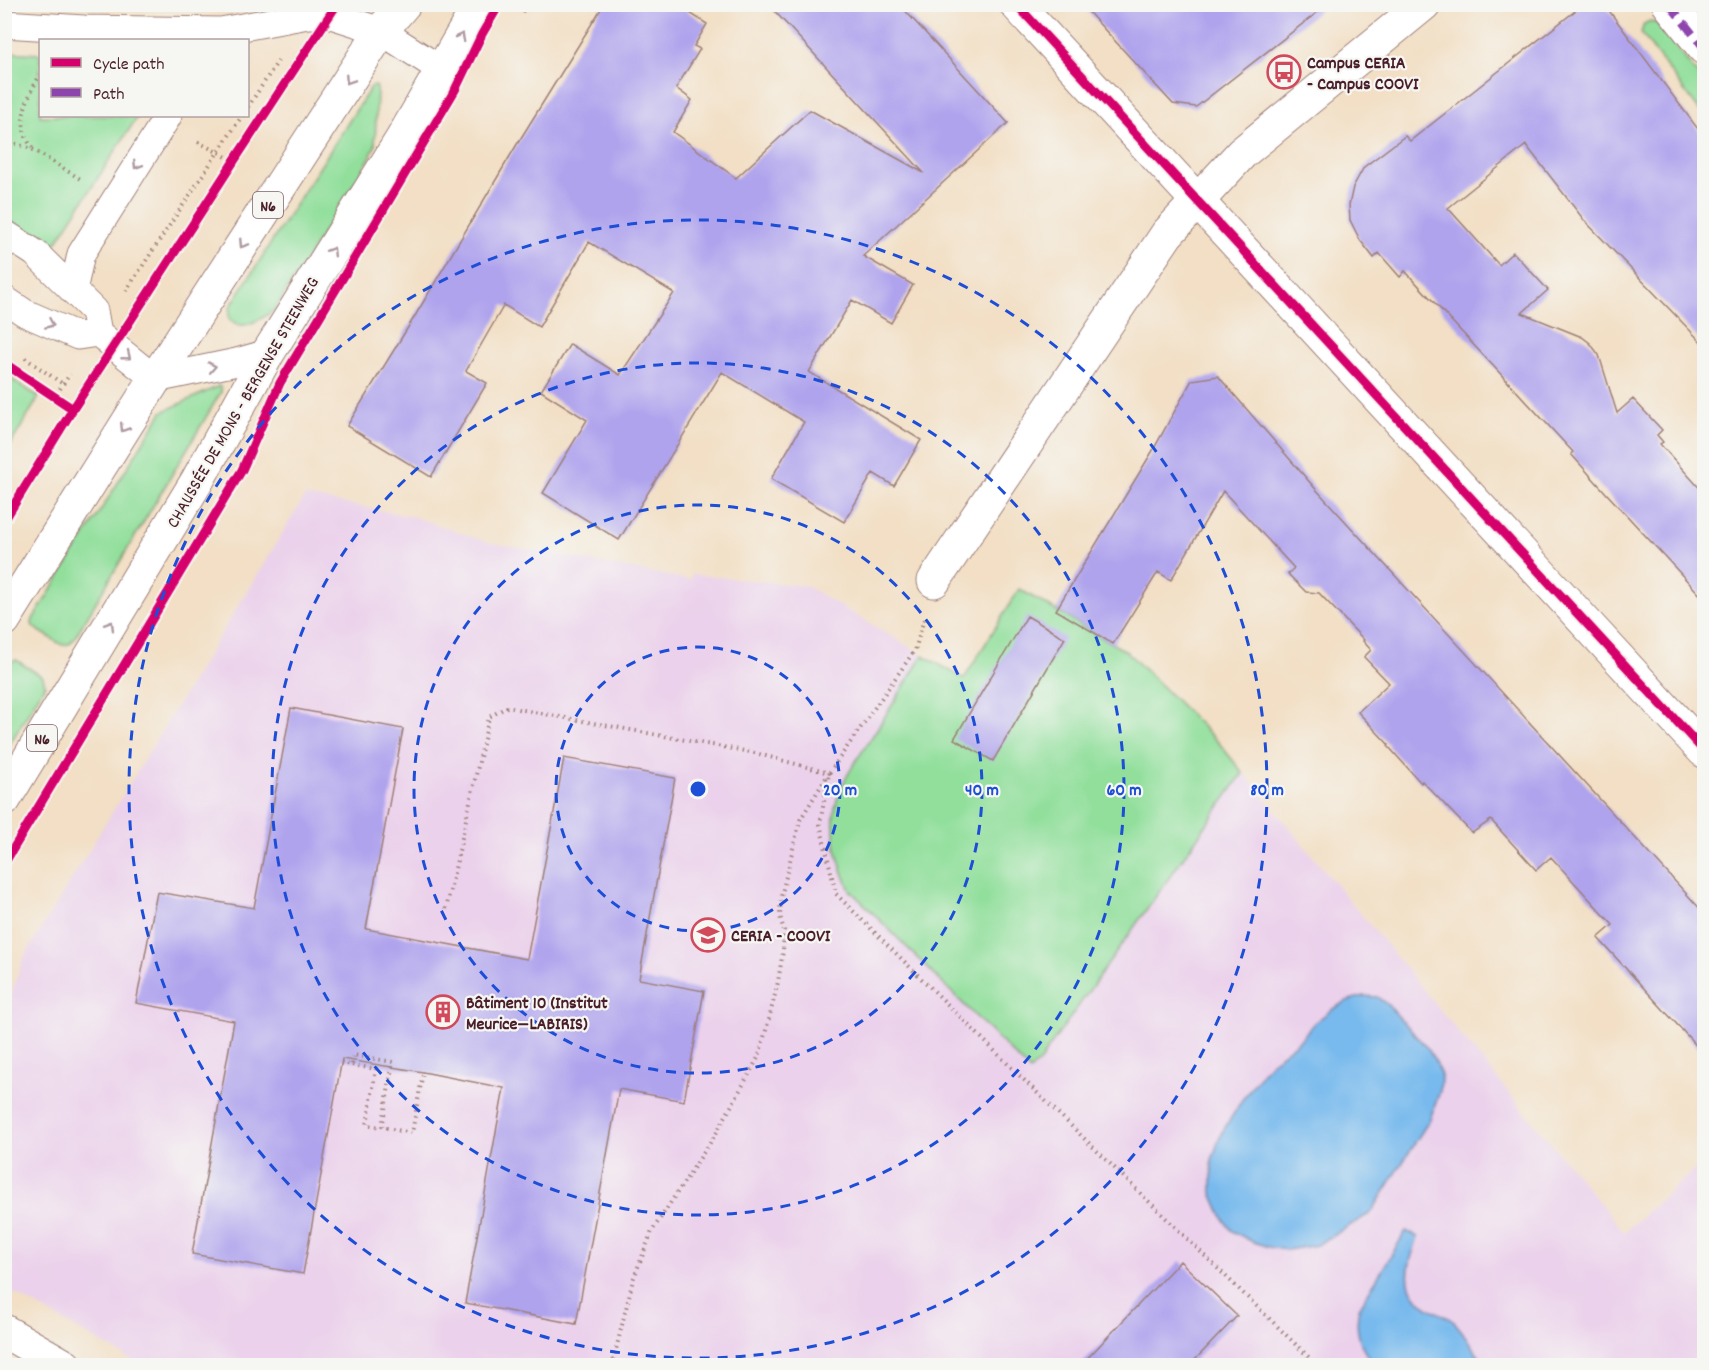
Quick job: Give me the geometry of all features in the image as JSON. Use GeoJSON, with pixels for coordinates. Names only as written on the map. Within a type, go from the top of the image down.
{"type":"FeatureCollection","features":[{"type":"Feature","properties":{"kind":"street","name":"N6"},"geometry":{"type":"LineString","coordinates":[[4,620],[155,379],[381,31],[404,4]]}},
{"type":"Feature","properties":{"kind":"street","name":"CHAUSSÉE DE MONS - BERGENSE STEENWEG"},"geometry":{"type":"LineString","coordinates":[[4,800],[197,481],[268,354],[402,140],[480,4]]}},
{"type":"Feature","properties":{"kind":"street"},"geometry":{"type":"LineString","coordinates":[[1016,4],[1704,752]]}},
{"type":"Feature","properties":{"kind":"street"},"geometry":{"type":"LineString","coordinates":[[934,581],[1167,234],[1242,153],[1424,4]]}},
{"type":"Feature","properties":{"kind":"street"},"geometry":{"type":"LineString","coordinates":[[1670,4],[1704,48]]}},
{"type":"Feature","properties":{"kind":"street"},"geometry":{"type":"LineString","coordinates":[[4,1331],[66,1365]]}},
{"type":"Feature","properties":{"kind":"lane"},"geometry":{"type":"LineString","coordinates":[[4,24],[218,36],[308,15],[331,15],[381,31],[443,71]]}},
{"type":"Feature","properties":{"kind":"lane"},"geometry":{"type":"LineString","coordinates":[[73,291],[81,254],[167,117]]}},
{"type":"Feature","properties":{"kind":"lane"},"geometry":{"type":"LineString","coordinates":[[4,233],[35,253],[94,311],[98,333],[155,379],[268,354]]}},
{"type":"Feature","properties":{"kind":"lane"},"geometry":{"type":"LineString","coordinates":[[4,299],[25,313],[78,336],[98,333]]}},
{"type":"Feature","properties":{"kind":"path"},"geometry":{"type":"LineString","coordinates":[[249,105],[283,53]]}},
{"type":"Feature","properties":{"kind":"path"},"geometry":{"type":"LineString","coordinates":[[32,149],[24,130],[25,110],[30,93],[39,77]]}},
{"type":"Feature","properties":{"kind":"path"},"geometry":{"type":"LineString","coordinates":[[123,295],[241,117]]}},
{"type":"Feature","properties":{"kind":"path"},"geometry":{"type":"LineString","coordinates":[[192,139],[237,162]]}},
{"type":"Feature","properties":{"kind":"path"},"geometry":{"type":"LineString","coordinates":[[4,141],[32,149],[82,180]]}},
{"type":"Feature","properties":{"kind":"path"},"geometry":{"type":"LineString","coordinates":[[228,170],[237,162],[240,151]]}},
{"type":"Feature","properties":{"kind":"path"},"geometry":{"type":"LineString","coordinates":[[24,357],[63,384]]}},
{"type":"Feature","properties":{"kind":"path"},"geometry":{"type":"LineString","coordinates":[[612,1365],[633,1280],[652,1231],[717,1132],[759,1056],[778,982],[784,932],[780,916],[781,897],[800,820],[829,773],[915,651]]}},
{"type":"Feature","properties":{"kind":"path"},"geometry":{"type":"LineString","coordinates":[[446,909],[489,717],[507,707],[755,753],[829,773]]}},
{"type":"Feature","properties":{"kind":"path"},"geometry":{"type":"LineString","coordinates":[[829,773],[820,824],[836,894],[1039,1095],[1318,1365]]}},
{"type":"Feature","properties":{"kind":"path"},"geometry":{"type":"LineString","coordinates":[[352,1065],[353,1054],[393,1062],[382,1127]]}},
{"type":"Feature","properties":{"kind":"path"},"geometry":{"type":"LineString","coordinates":[[341,1063],[376,1068],[367,1125],[412,1133],[423,1072]]}},
{"type":"Feature","properties":{"kind":"shaded area","name":"CERIA - COOVI"},"geometry":{"type":"Polygon","coordinates":[[[305,496],[414,517],[487,542],[690,580],[692,574],[806,586],[964,679],[1019,589],[1127,652],[1219,743],[1624,1232],[1704,1161],[1704,1365],[142,1366],[5,1288],[5,1013],[23,959],[305,496]]]}},
{"type":"Feature","properties":{"kind":"green space"},"geometry":{"type":"Polygon","coordinates":[[[1650,21],[1656,23],[1704,82],[1704,112],[1699,110],[1641,33],[1644,24],[1650,21]]]}},
{"type":"Feature","properties":{"kind":"green space"},"geometry":{"type":"Polygon","coordinates":[[[5,52],[39,54],[39,117],[137,117],[52,249],[5,217],[5,52]]]}},
{"type":"Feature","properties":{"kind":"green space"},"geometry":{"type":"Polygon","coordinates":[[[376,86],[375,146],[370,158],[275,309],[251,323],[235,324],[229,319],[230,307],[371,87],[376,86]]]}},
{"type":"Feature","properties":{"kind":"green space"},"geometry":{"type":"Polygon","coordinates":[[[5,375],[39,397],[5,454],[5,375]]]}},
{"type":"Feature","properties":{"kind":"green space"},"geometry":{"type":"Polygon","coordinates":[[[219,386],[221,392],[74,639],[69,644],[62,645],[33,627],[33,619],[162,412],[219,386]]]}},
{"type":"Feature","properties":{"kind":"green space"},"geometry":{"type":"Polygon","coordinates":[[[1019,589],[1127,652],[1219,743],[1243,773],[1044,1057],[1030,1071],[850,890],[837,853],[834,835],[836,803],[845,781],[923,655],[964,679],[1019,589]]]}},
{"type":"Feature","properties":{"kind":"green space"},"geometry":{"type":"Polygon","coordinates":[[[16,660],[43,677],[45,685],[5,752],[5,670],[10,662],[16,660]]]}},
{"type":"Feature","properties":{"kind":"water"},"geometry":{"type":"Polygon","coordinates":[[[1363,996],[1377,997],[1388,1005],[1428,1049],[1437,1064],[1441,1076],[1440,1091],[1430,1119],[1371,1213],[1317,1245],[1287,1250],[1251,1241],[1232,1231],[1224,1220],[1212,1193],[1212,1160],[1221,1134],[1242,1100],[1275,1059],[1300,1040],[1314,1023],[1333,1009],[1363,996]]]}},
{"type":"Feature","properties":{"kind":"water"},"geometry":{"type":"Polygon","coordinates":[[[1406,1231],[1418,1237],[1408,1275],[1413,1292],[1428,1307],[1455,1323],[1480,1357],[1491,1365],[1375,1366],[1365,1353],[1358,1332],[1359,1308],[1406,1231]]]}},
{"type":"Feature","properties":{"kind":"building"},"geometry":{"type":"Polygon","coordinates":[[[604,4],[676,4],[707,24],[694,46],[700,49],[676,88],[692,100],[673,132],[736,178],[810,110],[924,173],[768,4],[899,4],[1008,123],[863,256],[913,285],[891,323],[852,300],[809,372],[921,440],[894,486],[873,473],[844,522],[771,479],[804,422],[722,372],[619,540],[543,493],[587,420],[541,391],[570,344],[620,375],[674,293],[589,242],[539,327],[504,305],[466,371],[487,383],[431,477],[347,426],[604,4]]]}},
{"type":"Feature","properties":{"kind":"building"},"geometry":{"type":"Polygon","coordinates":[[[1081,4],[1328,4],[1196,107],[1173,104],[1081,4]]]}},
{"type":"Feature","properties":{"kind":"building"},"geometry":{"type":"Polygon","coordinates":[[[1584,4],[1604,4],[1704,137],[1704,345],[1584,220],[1526,145],[1448,208],[1499,265],[1513,252],[1548,290],[1522,313],[1582,337],[1590,343],[1599,355],[1617,413],[1633,399],[1662,430],[1657,435],[1663,442],[1660,444],[1704,493],[1704,599],[1571,454],[1573,452],[1405,271],[1400,277],[1379,253],[1374,258],[1360,240],[1350,220],[1349,205],[1353,187],[1364,167],[1405,136],[1410,141],[1584,4]]]}},
{"type":"Feature","properties":{"kind":"building"},"geometry":{"type":"Polygon","coordinates":[[[1218,376],[1313,486],[1704,913],[1704,1054],[1598,938],[1613,925],[1551,857],[1536,870],[1491,820],[1472,833],[1422,781],[1421,783],[1358,712],[1389,683],[1364,657],[1371,650],[1319,593],[1306,592],[1288,574],[1294,568],[1223,491],[1171,580],[1158,572],[1113,644],[1056,610],[1152,452],[1192,380],[1218,376]]]}},
{"type":"Feature","properties":{"kind":"building"},"geometry":{"type":"Polygon","coordinates":[[[1027,616],[1065,638],[993,761],[954,739],[1027,616]]]}},
{"type":"Feature","properties":{"kind":"building","name":"Bâtiment 10 (Institut Meurice—LABIRIS)"},"geometry":{"type":"Polygon","coordinates":[[[291,708],[403,729],[366,929],[527,959],[564,758],[675,778],[639,979],[704,991],[684,1101],[619,1089],[576,1324],[465,1303],[504,1088],[423,1072],[342,1059],[303,1274],[192,1254],[234,1021],[136,1003],[157,892],[254,908],[291,708]]]}},
{"type":"Feature","properties":{"kind":"building"},"geometry":{"type":"Polygon","coordinates":[[[1180,1261],[1237,1316],[1190,1365],[1081,1365],[1180,1261]]]}},
{"type":"Feature","properties":{"kind":"marked path"},"geometry":{"type":"LineString","coordinates":[[1669,4],[1704,48]]}},
{"type":"Feature","properties":{"kind":"cycle path"},"geometry":{"type":"LineString","coordinates":[[4,363],[73,409],[337,4]]}},
{"type":"Feature","properties":{"kind":"cycle path"},"geometry":{"type":"LineString","coordinates":[[4,864],[242,470],[280,383],[455,90],[497,4]]}},
{"type":"Feature","properties":{"kind":"cycle path"},"geometry":{"type":"LineString","coordinates":[[1016,4],[1704,751]]}},
{"type":"Feature","properties":{"kind":"cycle path"},"geometry":{"type":"LineString","coordinates":[[4,521],[73,409]]}},
{"type":"Feature","properties":{"kind":"place","name":"Campus CERIA - Campus COOVI"},"geometry":{"type":"Point","coordinates":[1284,72]}},
{"type":"Feature","properties":{"kind":"place","name":"CERIA - COOVI"},"geometry":{"type":"Point","coordinates":[708,935]}},
{"type":"Feature","properties":{"kind":"place","name":"Bâtiment 10 (Institut Meurice—LABIRIS)"},"geometry":{"type":"Point","coordinates":[443,1012]}}]}
